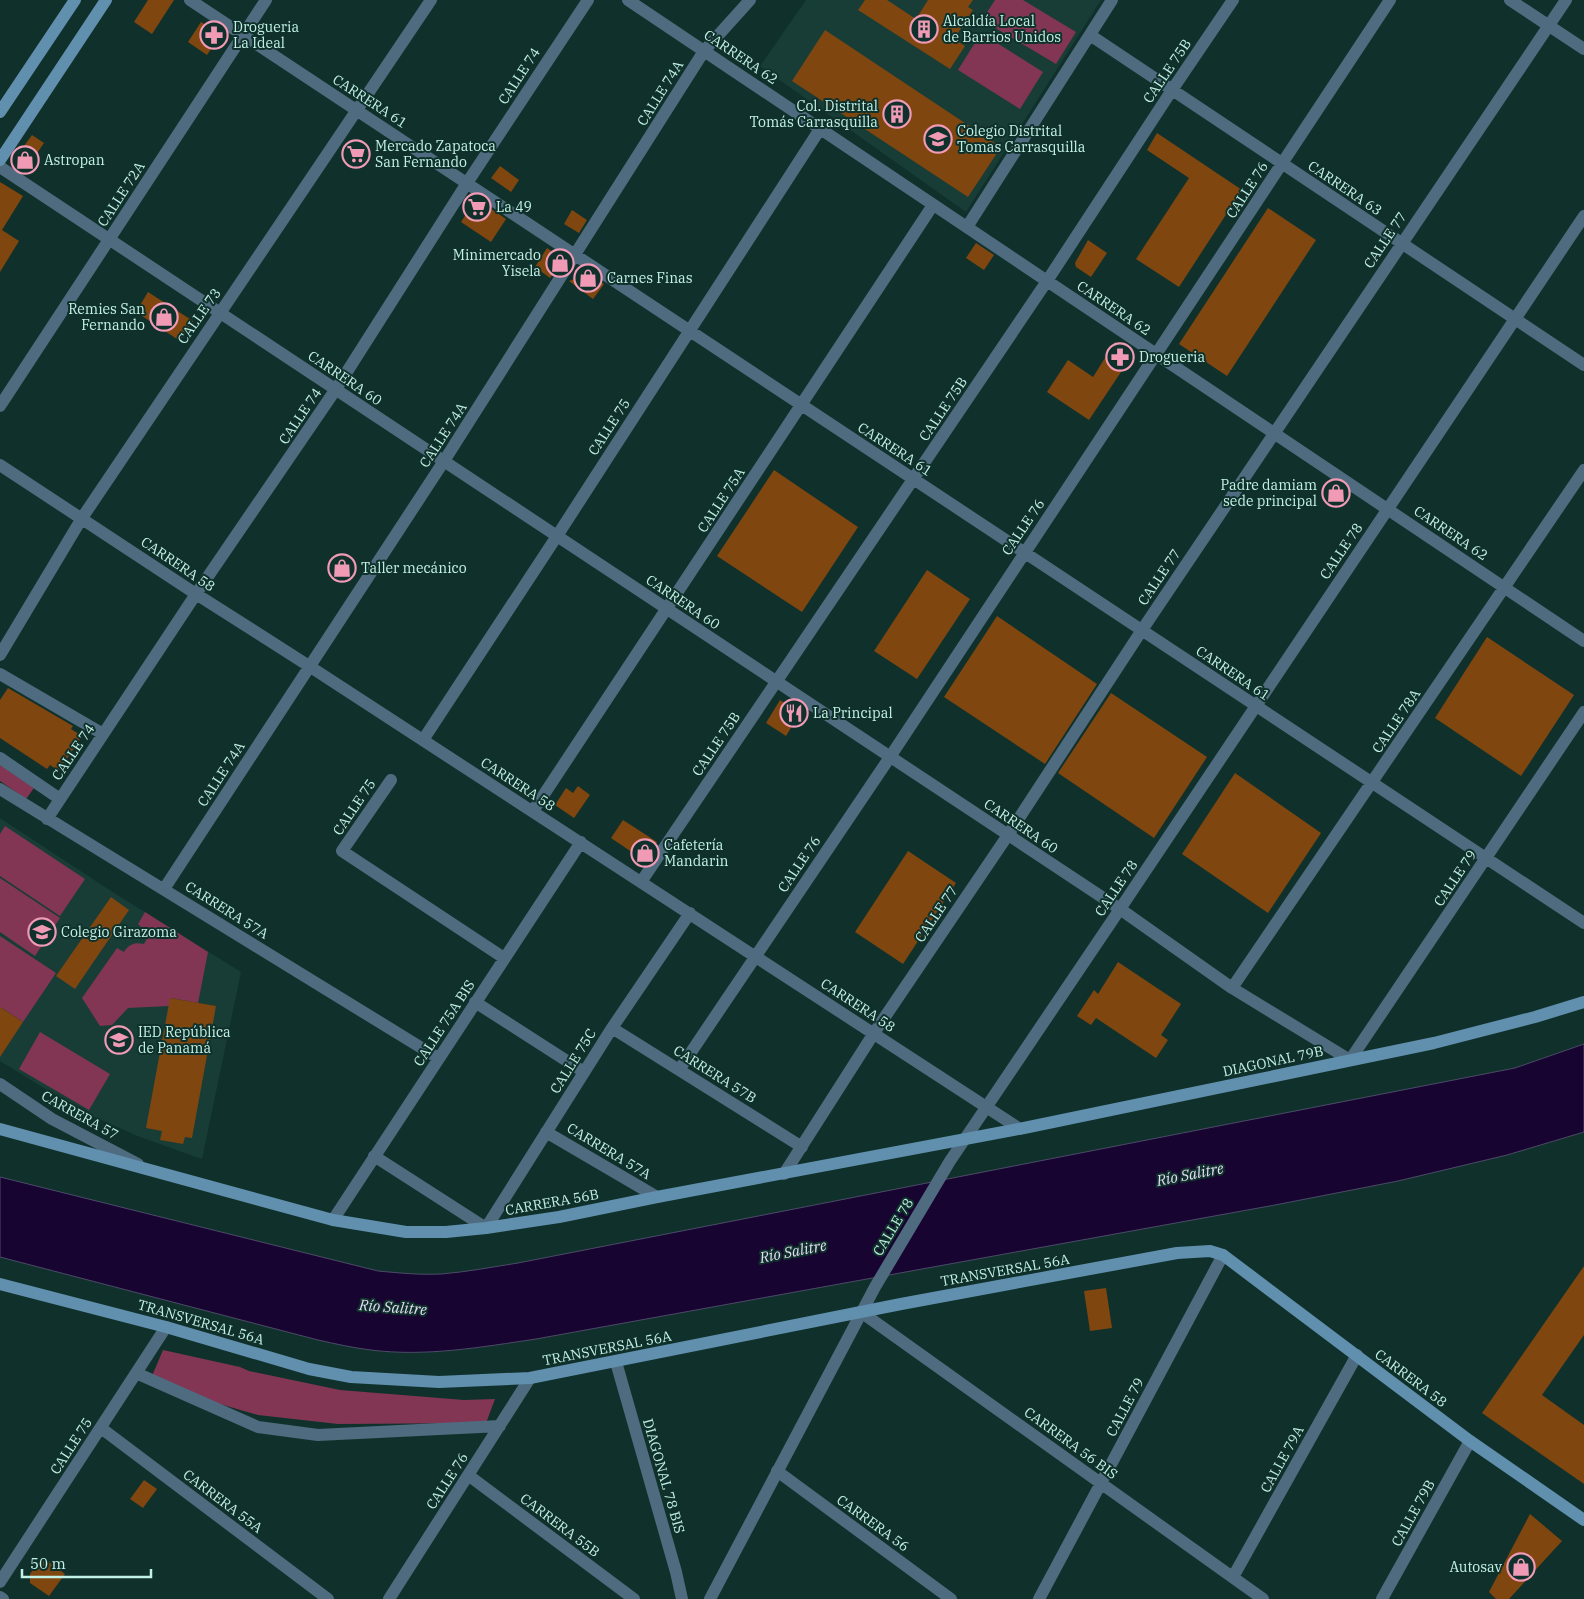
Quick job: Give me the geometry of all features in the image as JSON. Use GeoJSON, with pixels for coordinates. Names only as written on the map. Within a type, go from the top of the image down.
{"type":"FeatureCollection","features":[{"type":"Feature","properties":{"kind":"main road"},"geometry":{"type":"LineString","coordinates":[[0,112],[75,0]]}},
{"type":"Feature","properties":{"kind":"main road"},"geometry":{"type":"LineString","coordinates":[[0,160],[106,0]]}},
{"type":"Feature","properties":{"kind":"main road","name":"DIAGONAL 79B"},"geometry":{"type":"LineString","coordinates":[[965,1139],[1434,1044],[1584,1002]]}},
{"type":"Feature","properties":{"kind":"main road"},"geometry":{"type":"LineString","coordinates":[[0,1129],[147,1168]]}},
{"type":"Feature","properties":{"kind":"main road","name":"CARRERA 56B"},"geometry":{"type":"LineString","coordinates":[[147,1168],[333,1220],[406,1232],[446,1232],[560,1217],[965,1139]]}},
{"type":"Feature","properties":{"kind":"main road","name":"TRANSVERSAL 56A"},"geometry":{"type":"LineString","coordinates":[[0,1284],[166,1328],[309,1369],[351,1377],[439,1382],[530,1378],[861,1312],[1177,1253],[1210,1251],[1223,1255]]}},
{"type":"Feature","properties":{"kind":"main road","name":"CARRERA 58"},"geometry":{"type":"LineString","coordinates":[[1223,1255],[1470,1440],[1584,1520]]}},
{"type":"Feature","properties":{"kind":"street","name":"CARRERA 61"},"geometry":{"type":"LineString","coordinates":[[190,0],[1584,923]]}},
{"type":"Feature","properties":{"kind":"street","name":"CALLE 72A"},"geometry":{"type":"LineString","coordinates":[[0,406],[266,0]]}},
{"type":"Feature","properties":{"kind":"street","name":"CALLE 73"},"geometry":{"type":"LineString","coordinates":[[0,655],[82,518],[431,0]]}},
{"type":"Feature","properties":{"kind":"street","name":"CALLE 74"},"geometry":{"type":"LineString","coordinates":[[46,819],[336,389],[467,183],[588,0]]}},
{"type":"Feature","properties":{"kind":"street","name":"CARRERA 62"},"geometry":{"type":"LineString","coordinates":[[628,0],[1584,641]]}},
{"type":"Feature","properties":{"kind":"street","name":"CALLE 74A"},"geometry":{"type":"LineString","coordinates":[[164,889],[444,461],[704,51],[750,0]]}},
{"type":"Feature","properties":{"kind":"street"},"geometry":{"type":"LineString","coordinates":[[967,228],[1112,0]]}},
{"type":"Feature","properties":{"kind":"street","name":"CALLE 75B"},"geometry":{"type":"LineString","coordinates":[[641,882],[1048,281],[1233,0]]}},
{"type":"Feature","properties":{"kind":"street","name":"CALLE 76"},"geometry":{"type":"LineString","coordinates":[[679,1070],[890,757],[1390,0]]}},
{"type":"Feature","properties":{"kind":"street"},"geometry":{"type":"LineString","coordinates":[[1510,0],[1584,49]]}},
{"type":"Feature","properties":{"kind":"street","name":"CALLE 77"},"geometry":{"type":"LineString","coordinates":[[784,1174],[874,1033],[1008,835],[1142,630],[1566,0]]}},
{"type":"Feature","properties":{"kind":"street","name":"CARRERA 63"},"geometry":{"type":"LineString","coordinates":[[1090,35],[1584,365]]}},
{"type":"Feature","properties":{"kind":"street","name":"CALLE 75"},"geometry":{"type":"LineString","coordinates":[[423,740],[820,129]]}},
{"type":"Feature","properties":{"kind":"street","name":"CARRERA 60"},"geometry":{"type":"LineString","coordinates":[[0,167],[1008,835],[1232,988],[1350,1060]]}},
{"type":"Feature","properties":{"kind":"street","name":"CALLE 75A"},"geometry":{"type":"LineString","coordinates":[[533,811],[668,610],[933,205]]}},
{"type":"Feature","properties":{"kind":"street","name":"CALLE 78"},"geometry":{"type":"LineString","coordinates":[[710,1599],[875,1286],[950,1161],[1584,216]]}},
{"type":"Feature","properties":{"kind":"street","name":"CARRERA 58"},"geometry":{"type":"LineString","coordinates":[[0,465],[1020,1129]]}},
{"type":"Feature","properties":{"kind":"street","name":"CALLE 78A"},"geometry":{"type":"LineString","coordinates":[[1232,988],[1584,470]]}},
{"type":"Feature","properties":{"kind":"street"},"geometry":{"type":"LineString","coordinates":[[0,674],[103,734]]}},
{"type":"Feature","properties":{"kind":"street","name":"CALLE 79"},"geometry":{"type":"LineString","coordinates":[[1350,1060],[1584,712]]}},
{"type":"Feature","properties":{"kind":"street"},"geometry":{"type":"LineString","coordinates":[[0,758],[60,799]]}},
{"type":"Feature","properties":{"kind":"street","name":"CALLE 75"},"geometry":{"type":"LineString","coordinates":[[391,780],[342,851],[504,958]]}},
{"type":"Feature","properties":{"kind":"street","name":"CARRERA 57A"},"geometry":{"type":"LineString","coordinates":[[0,789],[438,1058]]}},
{"type":"Feature","properties":{"kind":"street","name":"CALLE 75A BIS"},"geometry":{"type":"LineString","coordinates":[[333,1220],[580,842]]}},
{"type":"Feature","properties":{"kind":"street","name":"CALLE 75C"},"geometry":{"type":"LineString","coordinates":[[486,1228],[612,1028],[690,913]]}},
{"type":"Feature","properties":{"kind":"street"},"geometry":{"type":"LineString","coordinates":[[475,1002],[584,1072]]}},
{"type":"Feature","properties":{"kind":"street","name":"CARRERA 57B"},"geometry":{"type":"LineString","coordinates":[[612,1028],[802,1146]]}},
{"type":"Feature","properties":{"kind":"street","name":"CARRERA 57"},"geometry":{"type":"LineString","coordinates":[[0,1084],[52,1119],[147,1168]]}},
{"type":"Feature","properties":{"kind":"street","name":"CARRERA 57A"},"geometry":{"type":"LineString","coordinates":[[546,1132],[656,1197]]}},
{"type":"Feature","properties":{"kind":"street"},"geometry":{"type":"LineString","coordinates":[[374,1156],[486,1228]]}},
{"type":"Feature","properties":{"kind":"street","name":"CALLE 79"},"geometry":{"type":"LineString","coordinates":[[1039,1599],[1223,1255]]}},
{"type":"Feature","properties":{"kind":"street","name":"CARRERA 56 BIS"},"geometry":{"type":"LineString","coordinates":[[861,1312],[1263,1599]]}},
{"type":"Feature","properties":{"kind":"street","name":"CALLE 75"},"geometry":{"type":"LineString","coordinates":[[0,1582],[166,1328]]}},
{"type":"Feature","properties":{"kind":"street","name":"CALLE 79A"},"geometry":{"type":"LineString","coordinates":[[1233,1577],[1356,1355]]}},
{"type":"Feature","properties":{"kind":"street","name":"DIAGONAL 78 BIS"},"geometry":{"type":"LineString","coordinates":[[616,1362],[682,1599]]}},
{"type":"Feature","properties":{"kind":"street"},"geometry":{"type":"LineString","coordinates":[[136,1373],[258,1427],[318,1435],[500,1426]]}},
{"type":"Feature","properties":{"kind":"street","name":"CALLE 76"},"geometry":{"type":"LineString","coordinates":[[389,1599],[530,1378]]}},
{"type":"Feature","properties":{"kind":"street","name":"CARRERA 55A"},"geometry":{"type":"LineString","coordinates":[[101,1428],[328,1599]]}},
{"type":"Feature","properties":{"kind":"street","name":"CALLE 79B"},"geometry":{"type":"LineString","coordinates":[[1382,1599],[1470,1440]]}},
{"type":"Feature","properties":{"kind":"street","name":"CARRERA 56"},"geometry":{"type":"LineString","coordinates":[[777,1471],[950,1599]]}},
{"type":"Feature","properties":{"kind":"street","name":"CARRERA 55B"},"geometry":{"type":"LineString","coordinates":[[468,1475],[634,1599]]}},
{"type":"Feature","properties":{"kind":"shaded area","name":"Colegio Distrital Tomas Carrasquilla"},"geometry":{"type":"Polygon","coordinates":[[[806,0],[1101,0],[966,212],[760,66],[806,0]]]}},
{"type":"Feature","properties":{"kind":"shaded area"},"geometry":{"type":"Polygon","coordinates":[[[995,0],[1023,0],[1076,32],[1056,64],[982,20],[995,0]]]}},
{"type":"Feature","properties":{"kind":"shaded area"},"geometry":{"type":"Polygon","coordinates":[[[981,33],[1043,72],[1020,109],[958,70],[981,33]]]}},
{"type":"Feature","properties":{"kind":"shaded area"},"geometry":{"type":"Polygon","coordinates":[[[0,765],[34,788],[26,799],[0,781],[0,765]]]}},
{"type":"Feature","properties":{"kind":"shaded area","name":"IED República de Panamá"},"geometry":{"type":"Polygon","coordinates":[[[0,818],[111,891],[241,972],[202,1159],[140,1137],[83,1112],[0,1061],[0,818]]]}},
{"type":"Feature","properties":{"kind":"shaded area"},"geometry":{"type":"Polygon","coordinates":[[[5,826],[85,879],[60,916],[0,876],[0,834],[5,826]]]}},
{"type":"Feature","properties":{"kind":"shaded area"},"geometry":{"type":"Polygon","coordinates":[[[0,878],[60,918],[35,956],[0,932],[0,878]]]}},
{"type":"Feature","properties":{"kind":"shaded area"},"geometry":{"type":"Polygon","coordinates":[[[145,912],[208,952],[198,1003],[171,998],[169,1006],[128,1008],[112,1025],[100,1026],[82,998],[117,948],[124,952],[132,944],[144,944],[149,935],[138,924],[145,912]]]}},
{"type":"Feature","properties":{"kind":"shaded area"},"geometry":{"type":"Polygon","coordinates":[[[0,936],[56,973],[23,1022],[2,1008],[0,1011],[0,936]]]}},
{"type":"Feature","properties":{"kind":"shaded area"},"geometry":{"type":"Polygon","coordinates":[[[40,1032],[110,1074],[89,1110],[19,1069],[40,1032]]]}},
{"type":"Feature","properties":{"kind":"shaded area"},"geometry":{"type":"Polygon","coordinates":[[[163,1350],[240,1367],[249,1371],[340,1390],[464,1400],[495,1399],[486,1423],[338,1424],[258,1415],[199,1398],[152,1376],[163,1350]]]}},
{"type":"Feature","properties":{"kind":"water","name":"Río Salitre"},"geometry":{"type":"Polygon","coordinates":[[[1584,1044],[1584,1132],[1507,1155],[1398,1181],[1275,1205],[495,1345],[433,1352],[392,1352],[352,1347],[318,1340],[0,1257],[0,1177],[378,1271],[441,1274],[518,1263],[1515,1068],[1584,1044]]]}},
{"type":"Feature","properties":{"kind":"building"},"geometry":{"type":"Polygon","coordinates":[[[148,0],[174,0],[152,34],[134,22],[148,0]]]}},
{"type":"Feature","properties":{"kind":"building","name":"Alcaldía Local de Barrios Unidos"},"geometry":{"type":"Polygon","coordinates":[[[865,0],[887,0],[916,19],[928,0],[973,0],[968,7],[973,10],[954,39],[965,46],[950,69],[858,10],[865,0]]]}},
{"type":"Feature","properties":{"kind":"building"},"geometry":{"type":"Polygon","coordinates":[[[201,22],[221,34],[207,55],[188,42],[201,22]]]}},
{"type":"Feature","properties":{"kind":"building","name":"Col. Distrital Tomás Carrasquilla"},"geometry":{"type":"Polygon","coordinates":[[[825,30],[1001,147],[968,197],[792,81],[825,30]]]}},
{"type":"Feature","properties":{"kind":"building"},"geometry":{"type":"Polygon","coordinates":[[[1157,133],[1242,190],[1179,287],[1136,259],[1189,178],[1147,150],[1157,133]]]}},
{"type":"Feature","properties":{"kind":"building"},"geometry":{"type":"Polygon","coordinates":[[[32,135],[44,143],[29,165],[16,157],[32,135]]]}},
{"type":"Feature","properties":{"kind":"building"},"geometry":{"type":"Polygon","coordinates":[[[500,166],[519,180],[511,192],[491,178],[500,166]]]}},
{"type":"Feature","properties":{"kind":"building"},"geometry":{"type":"Polygon","coordinates":[[[0,182],[23,196],[2,230],[19,241],[0,272],[0,182]]]}},
{"type":"Feature","properties":{"kind":"building"},"geometry":{"type":"Polygon","coordinates":[[[481,202],[506,219],[491,242],[461,222],[473,203],[481,202]]]}},
{"type":"Feature","properties":{"kind":"building"},"geometry":{"type":"Polygon","coordinates":[[[1268,208],[1316,240],[1227,376],[1179,344],[1268,208]]]}},
{"type":"Feature","properties":{"kind":"building"},"geometry":{"type":"Polygon","coordinates":[[[572,210],[587,220],[579,233],[564,224],[572,210]]]}},
{"type":"Feature","properties":{"kind":"building"},"geometry":{"type":"Polygon","coordinates":[[[1088,240],[1107,253],[1091,277],[1076,267],[1075,263],[1088,240]]]}},
{"type":"Feature","properties":{"kind":"building"},"geometry":{"type":"Polygon","coordinates":[[[976,243],[994,255],[984,270],[966,258],[976,243]]]}},
{"type":"Feature","properties":{"kind":"building"},"geometry":{"type":"Polygon","coordinates":[[[547,248],[563,259],[550,278],[535,267],[547,248]]]}},
{"type":"Feature","properties":{"kind":"building"},"geometry":{"type":"Polygon","coordinates":[[[587,274],[604,284],[593,299],[569,281],[587,274]]]}},
{"type":"Feature","properties":{"kind":"building","name":"Remies San Fernando"},"geometry":{"type":"Polygon","coordinates":[[[148,292],[193,321],[180,341],[136,312],[148,292]]]}},
{"type":"Feature","properties":{"kind":"building"},"geometry":{"type":"Polygon","coordinates":[[[1115,342],[1133,354],[1089,420],[1047,392],[1068,360],[1093,377],[1115,342]]]}},
{"type":"Feature","properties":{"kind":"building"},"geometry":{"type":"Polygon","coordinates":[[[774,470],[858,527],[802,612],[717,556],[774,470]]]}},
{"type":"Feature","properties":{"kind":"building"},"geometry":{"type":"Polygon","coordinates":[[[927,570],[970,599],[917,679],[874,651],[927,570]]]}},
{"type":"Feature","properties":{"kind":"building"},"geometry":{"type":"Polygon","coordinates":[[[997,616],[1097,684],[1045,764],[944,697],[997,616]]]}},
{"type":"Feature","properties":{"kind":"building"},"geometry":{"type":"Polygon","coordinates":[[[1487,637],[1574,695],[1521,776],[1435,718],[1487,637]]]}},
{"type":"Feature","properties":{"kind":"building"},"geometry":{"type":"Polygon","coordinates":[[[8,688],[73,726],[71,729],[82,736],[59,771],[50,765],[47,769],[0,738],[0,700],[8,688]]]}},
{"type":"Feature","properties":{"kind":"building"},"geometry":{"type":"Polygon","coordinates":[[[1111,693],[1207,757],[1154,838],[1058,773],[1111,693]]]}},
{"type":"Feature","properties":{"kind":"building"},"geometry":{"type":"Polygon","coordinates":[[[780,700],[800,713],[786,736],[766,723],[780,700]]]}},
{"type":"Feature","properties":{"kind":"building"},"geometry":{"type":"Polygon","coordinates":[[[1235,773],[1321,833],[1268,913],[1182,854],[1235,773]]]}},
{"type":"Feature","properties":{"kind":"building"},"geometry":{"type":"Polygon","coordinates":[[[578,786],[590,795],[574,818],[555,805],[566,788],[573,793],[578,786]]]}},
{"type":"Feature","properties":{"kind":"building"},"geometry":{"type":"Polygon","coordinates":[[[623,820],[657,842],[645,861],[611,838],[623,820]]]}},
{"type":"Feature","properties":{"kind":"building"},"geometry":{"type":"Polygon","coordinates":[[[908,851],[956,883],[903,964],[855,932],[908,851]]]}},
{"type":"Feature","properties":{"kind":"building"},"geometry":{"type":"Polygon","coordinates":[[[111,897],[129,910],[75,989],[56,976],[111,897]]]}},
{"type":"Feature","properties":{"kind":"building"},"geometry":{"type":"Polygon","coordinates":[[[1118,962],[1181,1004],[1161,1035],[1168,1040],[1156,1058],[1096,1018],[1091,1025],[1077,1016],[1094,990],[1098,994],[1118,962]]]}},
{"type":"Feature","properties":{"kind":"building"},"geometry":{"type":"Polygon","coordinates":[[[170,998],[216,1006],[192,1138],[185,1137],[183,1144],[160,1140],[162,1131],[146,1128],[170,998]]]}},
{"type":"Feature","properties":{"kind":"building"},"geometry":{"type":"Polygon","coordinates":[[[0,1007],[23,1022],[0,1057],[0,1007]]]}},
{"type":"Feature","properties":{"kind":"building"},"geometry":{"type":"Polygon","coordinates":[[[1584,1266],[1584,1335],[1542,1395],[1584,1425],[1584,1484],[1482,1413],[1584,1266]]]}},
{"type":"Feature","properties":{"kind":"building"},"geometry":{"type":"Polygon","coordinates":[[[1106,1288],[1112,1328],[1090,1331],[1084,1291],[1106,1288]]]}},
{"type":"Feature","properties":{"kind":"building"},"geometry":{"type":"Polygon","coordinates":[[[144,1480],[157,1489],[143,1508],[130,1499],[144,1480]]]}},
{"type":"Feature","properties":{"kind":"building","name":"Autosav"},"geometry":{"type":"Polygon","coordinates":[[[1530,1514],[1562,1541],[1509,1599],[1496,1599],[1489,1592],[1530,1514]]]}},
{"type":"Feature","properties":{"kind":"building"},"geometry":{"type":"Polygon","coordinates":[[[42,1556],[65,1574],[49,1596],[30,1583],[30,1574],[42,1556]]]}},
{"type":"Feature","properties":{"kind":"place","name":"Alcaldía Local de Barrios Unidos"},"geometry":{"type":"Point","coordinates":[924,29]}},
{"type":"Feature","properties":{"kind":"place","name":"Drogueria La Ideal"},"geometry":{"type":"Point","coordinates":[214,35]}},
{"type":"Feature","properties":{"kind":"place","name":"Col. Distrital Tomás Carrasquilla"},"geometry":{"type":"Point","coordinates":[897,114]}},
{"type":"Feature","properties":{"kind":"place","name":"Colegio Distrital Tomas Carrasquilla"},"geometry":{"type":"Point","coordinates":[938,139]}},
{"type":"Feature","properties":{"kind":"place","name":"Mercado Zapatoca San Fernando"},"geometry":{"type":"Point","coordinates":[356,154]}},
{"type":"Feature","properties":{"kind":"place","name":"Astropan"},"geometry":{"type":"Point","coordinates":[25,160]}},
{"type":"Feature","properties":{"kind":"place","name":"La 49"},"geometry":{"type":"Point","coordinates":[477,207]}},
{"type":"Feature","properties":{"kind":"place","name":"Minimercado Yisela"},"geometry":{"type":"Point","coordinates":[560,263]}},
{"type":"Feature","properties":{"kind":"place","name":"Carnes Finas"},"geometry":{"type":"Point","coordinates":[588,278]}},
{"type":"Feature","properties":{"kind":"place","name":"Remies San Fernando"},"geometry":{"type":"Point","coordinates":[164,317]}},
{"type":"Feature","properties":{"kind":"place","name":"Drogueria"},"geometry":{"type":"Point","coordinates":[1120,357]}},
{"type":"Feature","properties":{"kind":"place","name":"Padre damiam sede principal"},"geometry":{"type":"Point","coordinates":[1336,493]}},
{"type":"Feature","properties":{"kind":"place","name":"Taller mecánico"},"geometry":{"type":"Point","coordinates":[342,568]}},
{"type":"Feature","properties":{"kind":"place","name":"La Principal"},"geometry":{"type":"Point","coordinates":[794,713]}},
{"type":"Feature","properties":{"kind":"place","name":"Cafetería Mandarin"},"geometry":{"type":"Point","coordinates":[645,853]}},
{"type":"Feature","properties":{"kind":"place","name":"Colegio Girazoma"},"geometry":{"type":"Point","coordinates":[42,932]}},
{"type":"Feature","properties":{"kind":"place","name":"IED República de Panamá"},"geometry":{"type":"Point","coordinates":[119,1040]}},
{"type":"Feature","properties":{"kind":"place","name":"Autosav"},"geometry":{"type":"Point","coordinates":[1521,1567]}}]}
